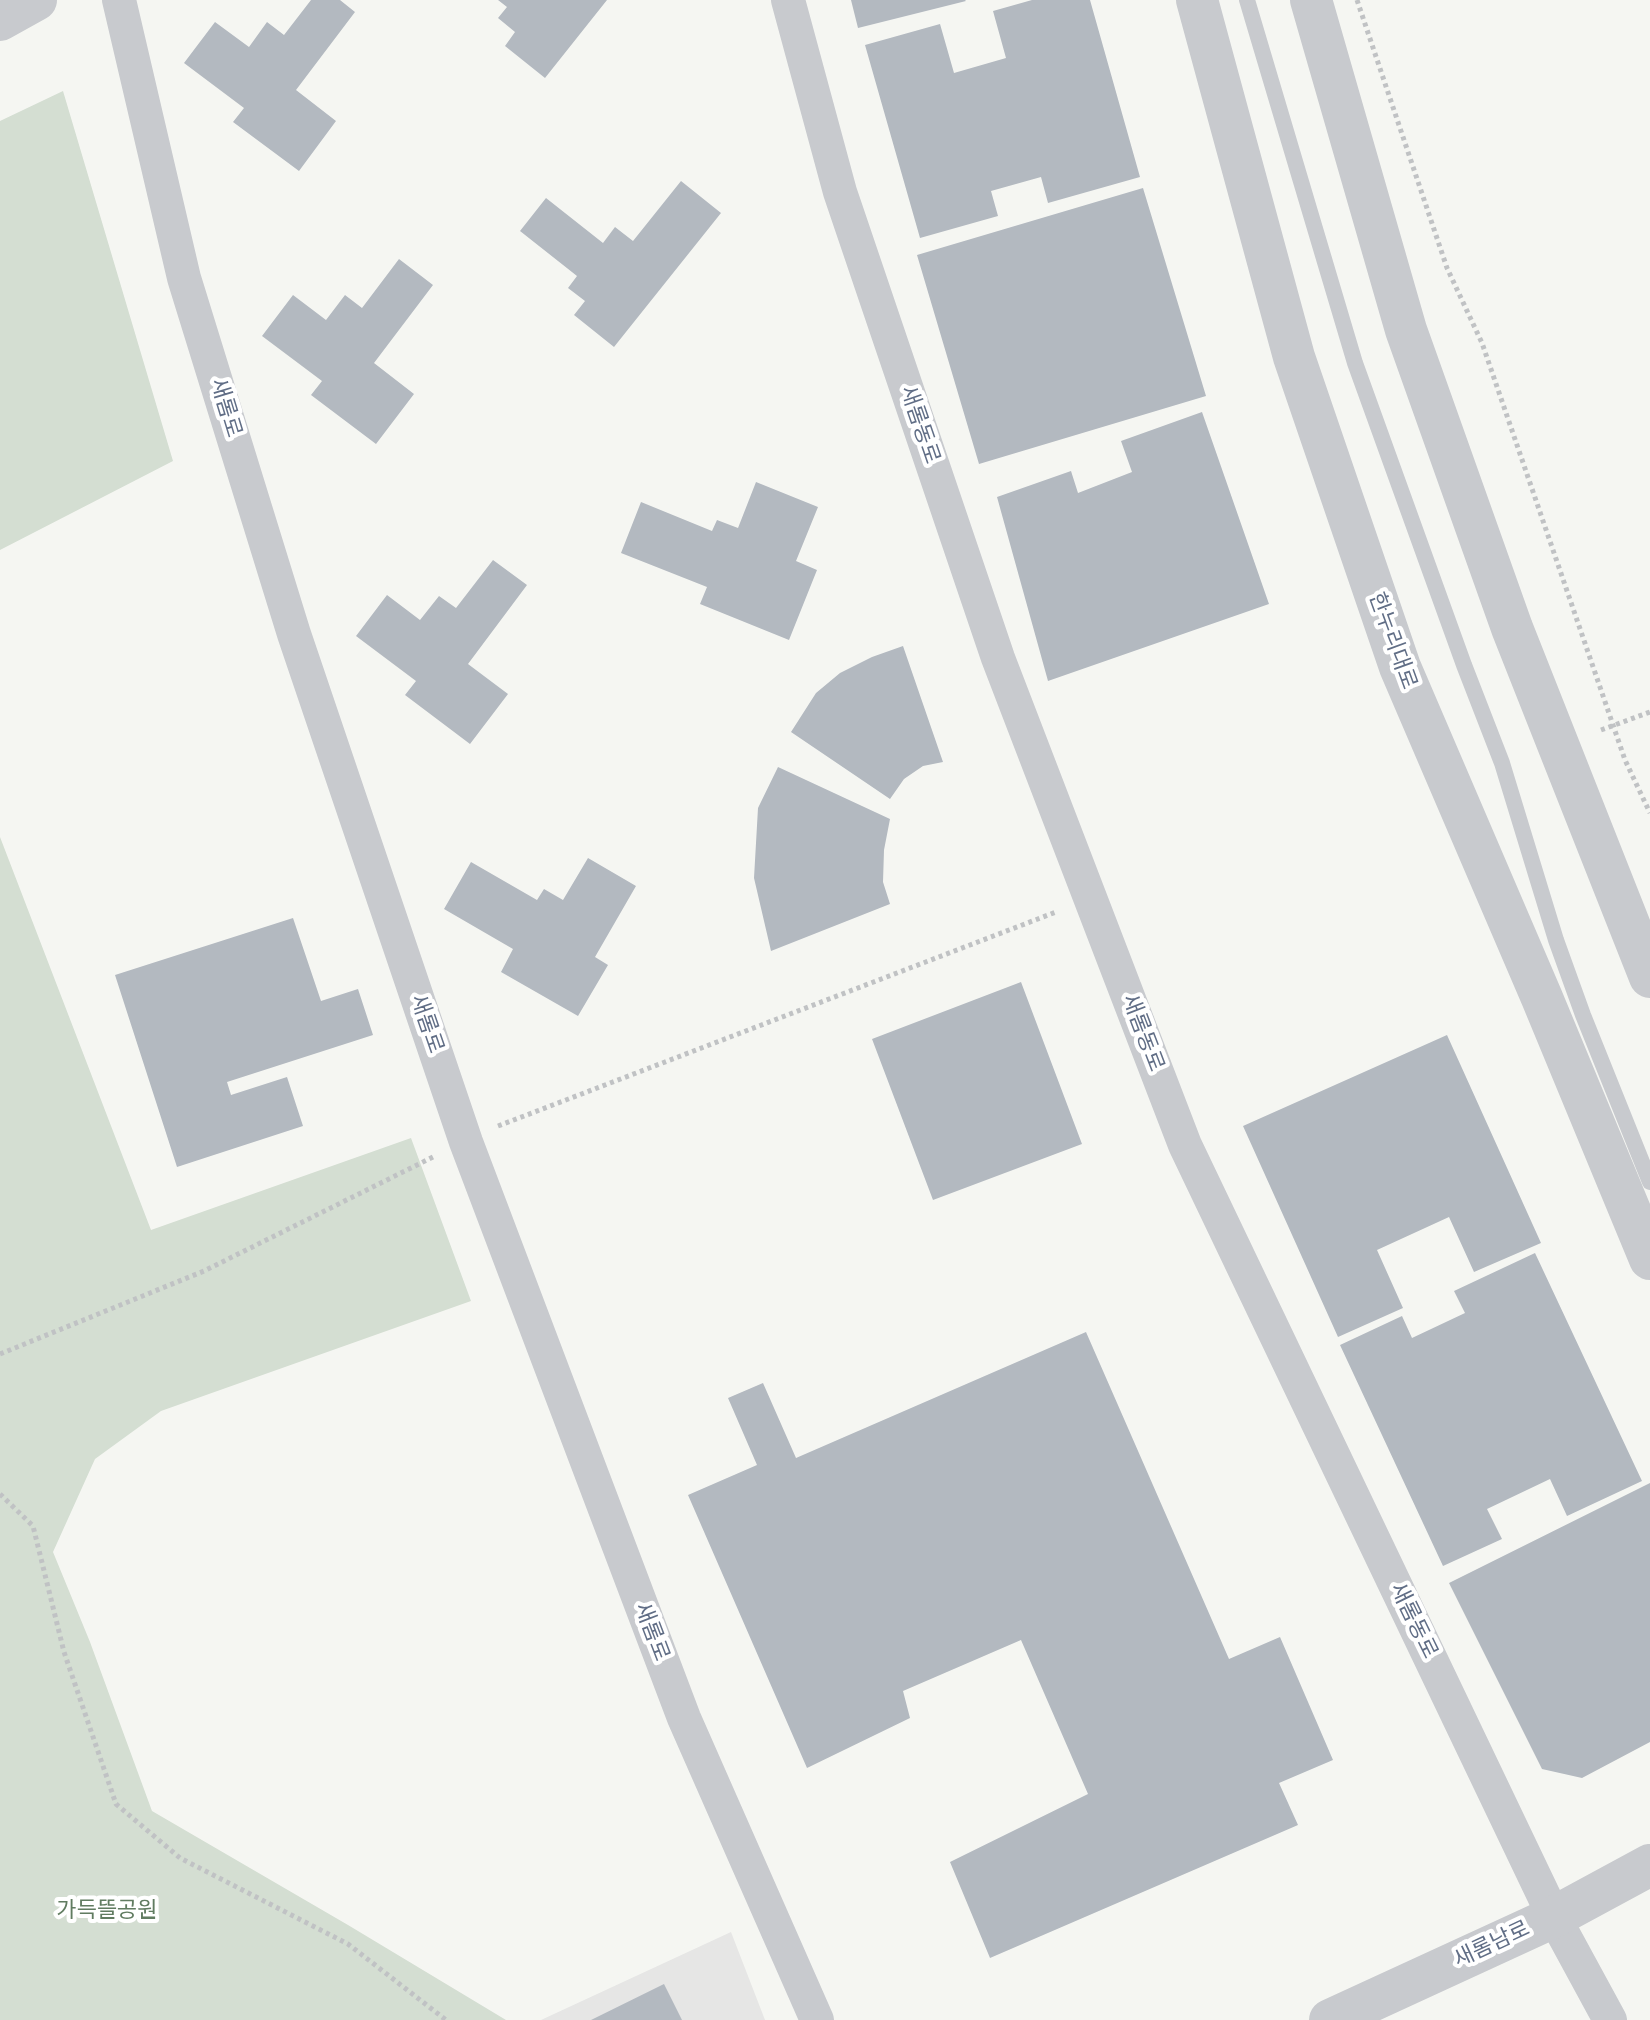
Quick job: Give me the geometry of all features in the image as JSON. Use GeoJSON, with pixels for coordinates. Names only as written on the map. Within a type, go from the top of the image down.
{"type":"FeatureCollection","features":[{"type":"Feature","properties":{"kind":"street"},"geometry":{"type":"LineString","coordinates":[[0,20],[36,0]]}},
{"type":"Feature","properties":{"kind":"street","name":"새롬로"},"geometry":{"type":"LineString","coordinates":[[119,0],[184,278],[294,634],[466,1142],[684,1718],[817,2020]]}},
{"type":"Feature","properties":{"kind":"street","name":"새롬동로"},"geometry":{"type":"LineString","coordinates":[[788,0],[840,192],[998,658],[1185,1145],[1554,1917],[1610,2020]]}},
{"type":"Feature","properties":{"kind":"street","name":"한누리대로"},"geometry":{"type":"LineString","coordinates":[[1197,0],[1294,357],[1400,667],[1650,1259]]}},
{"type":"Feature","properties":{"kind":"street"},"geometry":{"type":"LineString","coordinates":[[1311,0],[1406,330],[1512,628],[1650,977]]}},
{"type":"Feature","properties":{"kind":"street","name":"새롬남로"},"geometry":{"type":"LineString","coordinates":[[1330,2020],[1554,1917],[1650,1865]]}},
{"type":"Feature","properties":{"kind":"lane"},"geometry":{"type":"LineString","coordinates":[[1247,0],[1355,363],[1502,763],[1556,940],[1583,1015],[1650,1182]]}},
{"type":"Feature","properties":{"kind":"path"},"geometry":{"type":"LineString","coordinates":[[1357,0],[1447,268],[1482,343],[1625,760],[1650,813]]}},
{"type":"Feature","properties":{"kind":"path"},"geometry":{"type":"LineString","coordinates":[[1601,730],[1650,712]]}},
{"type":"Feature","properties":{"kind":"path"},"geometry":{"type":"LineString","coordinates":[[493,1128],[1065,909]]}},
{"type":"Feature","properties":{"kind":"path"},"geometry":{"type":"LineString","coordinates":[[0,1354],[204,1271],[437,1155]]}},
{"type":"Feature","properties":{"kind":"path"},"geometry":{"type":"LineString","coordinates":[[0,1494],[33,1526],[64,1652],[116,1804],[180,1858],[348,1944],[446,2020]]}},
{"type":"Feature","properties":{"kind":"shaded area"},"geometry":{"type":"Polygon","coordinates":[[[731,1932],[765,2020],[541,2020],[731,1932]]]}},
{"type":"Feature","properties":{"kind":"green space"},"geometry":{"type":"Polygon","coordinates":[[[63,91],[173,461],[0,550],[0,121],[63,91]]]}},
{"type":"Feature","properties":{"kind":"green space","name":"가득뜰공원"},"geometry":{"type":"Polygon","coordinates":[[[0,837],[151,1230],[411,1138],[471,1301],[161,1411],[95,1459],[53,1552],[90,1642],[152,1811],[506,2020],[0,2020],[0,837]]]}},
{"type":"Feature","properties":{"kind":"building"},"geometry":{"type":"Polygon","coordinates":[[[311,0],[340,0],[355,12],[296,90],[336,121],[299,171],[233,122],[244,108],[184,63],[215,22],[249,47],[267,22],[284,35],[311,0]]]}},
{"type":"Feature","properties":{"kind":"building"},"geometry":{"type":"Polygon","coordinates":[[[498,0],[607,0],[545,78],[505,46],[515,32],[498,18],[507,7],[498,0]]]}},
{"type":"Feature","properties":{"kind":"building"},"geometry":{"type":"Polygon","coordinates":[[[851,0],[965,0],[966,1],[858,28],[851,0]]]}},
{"type":"Feature","properties":{"kind":"building"},"geometry":{"type":"Polygon","coordinates":[[[1032,0],[1090,0],[1140,177],[1048,203],[1041,177],[991,191],[998,216],[920,238],[865,45],[940,24],[954,73],[1006,58],[993,11],[1032,0]]]}},
{"type":"Feature","properties":{"kind":"building"},"geometry":{"type":"Polygon","coordinates":[[[681,181],[721,213],[614,347],[574,315],[585,301],[568,288],[577,276],[520,231],[546,198],[603,243],[615,227],[633,241],[681,181]]]}},
{"type":"Feature","properties":{"kind":"building"},"geometry":{"type":"Polygon","coordinates":[[[1143,188],[1206,396],[979,464],[917,255],[1143,188]]]}},
{"type":"Feature","properties":{"kind":"building"},"geometry":{"type":"Polygon","coordinates":[[[399,259],[433,285],[374,363],[414,394],[376,444],[311,395],[322,381],[262,336],[293,295],[326,320],[345,295],[362,308],[399,259]]]}},
{"type":"Feature","properties":{"kind":"building"},"geometry":{"type":"Polygon","coordinates":[[[1202,412],[1269,604],[1048,681],[997,497],[1071,471],[1078,493],[1132,472],[1121,441],[1202,412]]]}},
{"type":"Feature","properties":{"kind":"building"},"geometry":{"type":"Polygon","coordinates":[[[756,482],[818,507],[796,561],[817,570],[789,640],[700,604],[707,587],[621,553],[641,502],[712,531],[717,520],[738,528],[756,482]]]}},
{"type":"Feature","properties":{"kind":"building"},"geometry":{"type":"Polygon","coordinates":[[[493,560],[527,585],[468,664],[508,694],[470,744],[405,695],[416,681],[356,636],[387,595],[420,620],[439,596],[456,608],[493,560]]]}},
{"type":"Feature","properties":{"kind":"building"},"geometry":{"type":"Polygon","coordinates":[[[903,646],[943,762],[923,766],[904,779],[890,799],[791,732],[816,693],[840,673],[903,646]]]}},
{"type":"Feature","properties":{"kind":"building"},"geometry":{"type":"Polygon","coordinates":[[[778,767],[890,819],[884,850],[883,882],[890,904],[771,951],[754,878],[758,808],[778,767]]]}},
{"type":"Feature","properties":{"kind":"building"},"geometry":{"type":"Polygon","coordinates":[[[588,858],[636,886],[595,957],[608,965],[578,1016],[501,972],[513,949],[444,909],[471,862],[537,900],[544,889],[563,900],[588,858]]]}},
{"type":"Feature","properties":{"kind":"building"},"geometry":{"type":"Polygon","coordinates":[[[293,918],[321,1001],[358,989],[373,1035],[227,1082],[231,1095],[287,1077],[303,1126],[177,1167],[115,975],[293,918]]]}},
{"type":"Feature","properties":{"kind":"building"},"geometry":{"type":"Polygon","coordinates":[[[1021,982],[1082,1144],[933,1200],[872,1039],[1021,982]]]}},
{"type":"Feature","properties":{"kind":"building"},"geometry":{"type":"Polygon","coordinates":[[[1447,1035],[1541,1243],[1474,1272],[1449,1217],[1377,1250],[1403,1308],[1338,1337],[1243,1126],[1447,1035]]]}},
{"type":"Feature","properties":{"kind":"building"},"geometry":{"type":"Polygon","coordinates":[[[1535,1253],[1642,1481],[1567,1516],[1550,1479],[1487,1509],[1502,1539],[1443,1566],[1340,1345],[1402,1316],[1412,1338],[1465,1313],[1454,1291],[1535,1253]]]}},
{"type":"Feature","properties":{"kind":"building"},"geometry":{"type":"Polygon","coordinates":[[[1086,1332],[1229,1659],[1280,1637],[1333,1760],[1279,1783],[1298,1825],[990,1958],[950,1862],[1088,1794],[1021,1640],[903,1691],[910,1718],[807,1768],[688,1495],[757,1465],[728,1398],[763,1383],[796,1458],[1086,1332]]]}},
{"type":"Feature","properties":{"kind":"building"},"geometry":{"type":"Polygon","coordinates":[[[1650,1483],[1650,1742],[1582,1778],[1542,1769],[1449,1583],[1650,1483]]]}},
{"type":"Feature","properties":{"kind":"building"},"geometry":{"type":"Polygon","coordinates":[[[664,1984],[682,2020],[591,2020],[664,1984]]]}}]}
